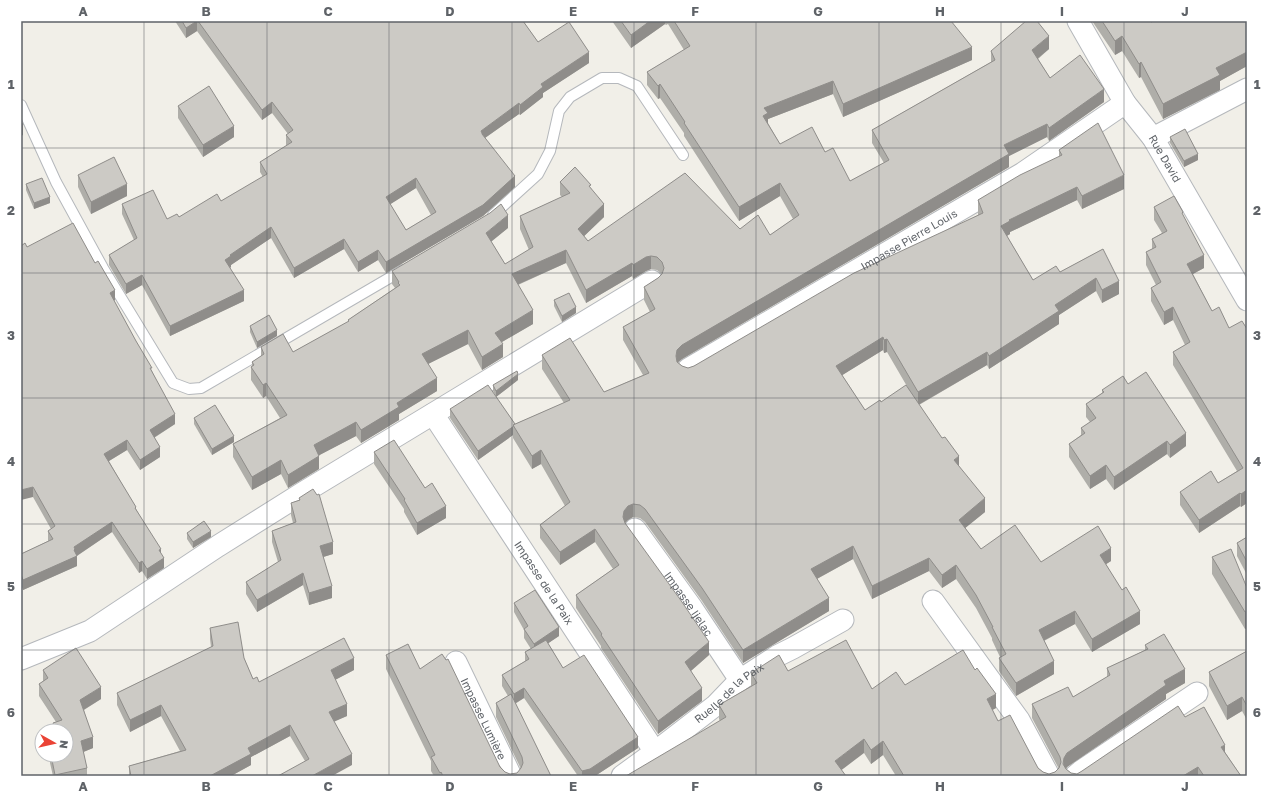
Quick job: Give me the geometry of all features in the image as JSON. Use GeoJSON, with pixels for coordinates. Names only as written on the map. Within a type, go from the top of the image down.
{"type":"FeatureCollection","features":[{"type":"Feature","properties":{"kind":"street","name":"Rue David"},"geometry":{"type":"LineString","coordinates":[[1078,21],[1125,103],[1153,138],[1247,299]]}},
{"type":"Feature","properties":{"kind":"street"},"geometry":{"type":"LineString","coordinates":[[1153,138],[1247,89]]}},
{"type":"Feature","properties":{"kind":"street","name":"Impasse Pierre Louis"},"geometry":{"type":"LineString","coordinates":[[688,369],[1023,173],[1125,103]]}},
{"type":"Feature","properties":{"kind":"street"},"geometry":{"type":"LineString","coordinates":[[21,659],[90,632],[225,542],[652,281]]}},
{"type":"Feature","properties":{"kind":"street","name":"Impasse de la Paix"},"geometry":{"type":"LineString","coordinates":[[433,414],[655,752]]}},
{"type":"Feature","properties":{"kind":"street","name":"Impasse Ijelac"},"geometry":{"type":"LineString","coordinates":[[636,529],[692,608],[740,680]]}},
{"type":"Feature","properties":{"kind":"street"},"geometry":{"type":"LineString","coordinates":[[933,601],[1019,720],[1049,776]]}},
{"type":"Feature","properties":{"kind":"street","name":"Ruelle de la Paix"},"geometry":{"type":"LineString","coordinates":[[622,776],[716,705],[740,680],[777,656],[843,620]]}},
{"type":"Feature","properties":{"kind":"street","name":"Impasse Lumière"},"geometry":{"type":"LineString","coordinates":[[456,662],[511,776]]}},
{"type":"Feature","properties":{"kind":"street"},"geometry":{"type":"LineString","coordinates":[[1075,776],[1080,771],[1197,693]]}},
{"type":"Feature","properties":{"kind":"lane"},"geometry":{"type":"LineString","coordinates":[[487,220],[538,174],[550,151],[559,111],[570,97],[602,78],[620,78],[637,86],[682,155]]}},
{"type":"Feature","properties":{"kind":"lane"},"geometry":{"type":"LineString","coordinates":[[21,105],[56,182],[103,268],[173,383],[188,389],[201,388],[412,264]]}},
{"type":"Feature","properties":{"kind":"building"},"geometry":{"type":"Polygon","coordinates":[[[182,21],[197,21],[186,28],[182,21]]]}},
{"type":"Feature","properties":{"kind":"building"},"geometry":{"type":"Polygon","coordinates":[[[198,21],[523,21],[538,42],[569,22],[589,52],[541,84],[543,87],[520,105],[519,103],[481,131],[515,176],[483,205],[386,262],[378,250],[358,262],[344,239],[294,268],[271,227],[225,260],[244,290],[170,326],[142,275],[126,284],[109,255],[137,238],[122,204],[153,190],[167,219],[177,214],[179,217],[217,194],[221,201],[267,174],[260,162],[292,142],[286,135],[293,130],[272,102],[262,110],[198,21]],[[416,178],[386,197],[406,230],[436,212],[416,178]]]}},
{"type":"Feature","properties":{"kind":"building"},"geometry":{"type":"Polygon","coordinates":[[[621,21],[650,21],[631,35],[621,21]]]}},
{"type":"Feature","properties":{"kind":"building"},"geometry":{"type":"Polygon","coordinates":[[[674,21],[951,21],[972,47],[843,104],[833,81],[764,108],[768,113],[763,116],[780,144],[812,127],[825,152],[833,148],[850,181],[889,160],[872,130],[995,60],[991,51],[1026,21],[1037,21],[1049,36],[1032,50],[1050,78],[1080,55],[1104,89],[1049,128],[1047,124],[1004,145],[1009,154],[682,345],[677,350],[676,356],[677,362],[682,366],[688,368],[694,366],[854,273],[983,213],[978,200],[1020,175],[1062,155],[1059,150],[1098,123],[1124,175],[1082,196],[1077,187],[1009,220],[1010,221],[1001,226],[1033,280],[1056,266],[1060,272],[1103,249],[1119,281],[1102,290],[1096,278],[1055,305],[1059,311],[989,356],[987,352],[918,392],[887,339],[884,340],[883,337],[836,366],[865,410],[880,400],[881,402],[906,385],[942,438],[945,437],[959,456],[954,460],[985,498],[959,520],[981,549],[1015,525],[1041,562],[1098,526],[1111,548],[1100,555],[1122,590],[1126,587],[1140,611],[1092,639],[1075,611],[1039,630],[1054,661],[1016,683],[999,658],[1006,654],[993,627],[976,595],[956,565],[942,575],[929,558],[872,586],[853,546],[811,569],[829,598],[743,650],[702,588],[645,509],[640,505],[633,504],[628,506],[624,511],[623,517],[625,523],[709,642],[685,662],[702,688],[658,721],[576,595],[619,565],[595,529],[560,552],[540,525],[570,502],[541,450],[532,456],[513,425],[570,400],[542,355],[570,338],[604,392],[649,373],[623,327],[655,309],[644,287],[658,278],[662,274],[664,268],[662,262],[657,257],[651,256],[646,257],[633,265],[632,263],[586,290],[566,250],[512,274],[533,310],[495,333],[503,344],[482,357],[468,330],[422,354],[437,378],[397,403],[399,407],[361,430],[356,422],[314,445],[319,456],[288,475],[281,460],[252,477],[233,444],[287,415],[266,383],[263,385],[251,367],[254,365],[252,362],[264,354],[261,347],[283,334],[293,352],[349,321],[348,320],[400,285],[392,271],[490,213],[501,204],[508,215],[486,233],[505,264],[533,247],[520,216],[570,193],[560,182],[575,167],[591,185],[589,186],[604,204],[578,229],[588,241],[685,173],[740,229],[758,215],[770,235],[799,215],[780,183],[739,207],[660,84],[658,86],[647,72],[690,46],[674,21]]]}},
{"type":"Feature","properties":{"kind":"building"},"geometry":{"type":"Polygon","coordinates":[[[1102,21],[1247,21],[1247,52],[1216,68],[1220,75],[1163,104],[1141,62],[1139,64],[1122,36],[1115,41],[1102,21]]]}},
{"type":"Feature","properties":{"kind":"building"},"geometry":{"type":"Polygon","coordinates":[[[209,86],[234,126],[203,145],[178,106],[209,86]]]}},
{"type":"Feature","properties":{"kind":"building"},"geometry":{"type":"Polygon","coordinates":[[[1185,129],[1198,154],[1184,161],[1170,137],[1185,129]]]}},
{"type":"Feature","properties":{"kind":"building"},"geometry":{"type":"Polygon","coordinates":[[[114,157],[127,184],[91,202],[78,175],[114,157]]]}},
{"type":"Feature","properties":{"kind":"building"},"geometry":{"type":"Polygon","coordinates":[[[42,178],[50,197],[34,203],[26,184],[42,178]]]}},
{"type":"Feature","properties":{"kind":"building"},"geometry":{"type":"Polygon","coordinates":[[[1174,196],[1204,255],[1187,264],[1212,311],[1219,307],[1229,328],[1242,321],[1247,329],[1247,490],[1199,520],[1180,492],[1211,471],[1218,483],[1243,468],[1173,352],[1190,342],[1173,307],[1164,312],[1151,288],[1161,282],[1146,252],[1156,247],[1152,239],[1167,231],[1154,207],[1174,196]]]}},
{"type":"Feature","properties":{"kind":"building"},"geometry":{"type":"Polygon","coordinates":[[[73,223],[95,263],[98,261],[115,290],[110,293],[152,368],[150,368],[175,414],[150,430],[160,447],[140,460],[127,440],[104,454],[136,507],[135,508],[161,549],[159,550],[164,558],[147,569],[142,561],[139,563],[112,522],[74,547],[77,556],[23,580],[21,574],[21,554],[53,539],[48,531],[55,526],[33,487],[21,490],[21,246],[25,243],[27,247],[73,223]]]}},
{"type":"Feature","properties":{"kind":"building"},"geometry":{"type":"Polygon","coordinates":[[[569,293],[576,307],[562,316],[554,300],[569,293]]]}},
{"type":"Feature","properties":{"kind":"building"},"geometry":{"type":"Polygon","coordinates":[[[269,315],[277,330],[257,342],[250,326],[269,315]]]}},
{"type":"Feature","properties":{"kind":"building"},"geometry":{"type":"Polygon","coordinates":[[[517,371],[518,374],[496,391],[493,385],[517,371]]]}},
{"type":"Feature","properties":{"kind":"building"},"geometry":{"type":"Polygon","coordinates":[[[1146,372],[1186,433],[1170,445],[1167,441],[1114,477],[1106,465],[1090,476],[1069,444],[1085,433],[1081,428],[1096,418],[1086,404],[1104,392],[1102,390],[1123,376],[1128,384],[1146,372]]]}},
{"type":"Feature","properties":{"kind":"building"},"geometry":{"type":"Polygon","coordinates":[[[488,385],[515,424],[478,451],[450,409],[488,385]]]}},
{"type":"Feature","properties":{"kind":"building"},"geometry":{"type":"Polygon","coordinates":[[[215,405],[234,436],[212,449],[194,418],[215,405]]]}},
{"type":"Feature","properties":{"kind":"building"},"geometry":{"type":"Polygon","coordinates":[[[394,440],[425,488],[432,483],[446,506],[417,523],[404,500],[405,499],[374,452],[394,440]]]}},
{"type":"Feature","properties":{"kind":"building"},"geometry":{"type":"Polygon","coordinates":[[[313,489],[317,495],[319,494],[333,542],[320,546],[332,586],[309,593],[303,573],[257,600],[246,582],[281,560],[272,531],[296,522],[291,503],[300,500],[299,498],[313,489]]]}},
{"type":"Feature","properties":{"kind":"building"},"geometry":{"type":"Polygon","coordinates":[[[204,521],[211,531],[193,542],[187,533],[204,521]]]}},
{"type":"Feature","properties":{"kind":"building"},"geometry":{"type":"Polygon","coordinates":[[[1247,537],[1247,559],[1246,560],[1237,543],[1247,537]]]}},
{"type":"Feature","properties":{"kind":"building"},"geometry":{"type":"Polygon","coordinates":[[[1231,549],[1247,588],[1247,611],[1245,612],[1212,557],[1231,549]]]}},
{"type":"Feature","properties":{"kind":"building"},"geometry":{"type":"Polygon","coordinates":[[[535,590],[559,627],[534,644],[524,629],[528,626],[514,603],[535,590]]]}},
{"type":"Feature","properties":{"kind":"building"},"geometry":{"type":"Polygon","coordinates":[[[238,622],[244,658],[253,679],[257,677],[259,682],[344,638],[354,658],[331,670],[347,704],[329,712],[352,754],[312,776],[278,776],[309,759],[290,725],[248,748],[251,754],[210,776],[131,776],[129,766],[186,750],[161,705],[130,720],[117,693],[213,646],[210,628],[238,622]]]}},
{"type":"Feature","properties":{"kind":"building"},"geometry":{"type":"Polygon","coordinates":[[[1164,634],[1185,669],[1164,681],[1166,685],[1067,753],[1063,764],[1071,773],[1077,774],[1178,706],[1185,717],[1204,707],[1225,745],[1221,747],[1241,776],[1204,776],[1198,767],[1183,776],[904,776],[883,741],[871,750],[864,739],[835,761],[846,776],[626,776],[726,717],[719,705],[757,683],[751,673],[779,655],[788,671],[846,640],[872,689],[896,672],[905,685],[963,650],[975,670],[977,668],[996,694],[987,699],[998,721],[1010,715],[1038,768],[1049,774],[1055,772],[1059,768],[1061,762],[1060,757],[1032,704],[1068,687],[1073,697],[1110,675],[1107,668],[1148,649],[1145,645],[1164,634]]]}},
{"type":"Feature","properties":{"kind":"building"},"geometry":{"type":"Polygon","coordinates":[[[546,640],[563,668],[584,655],[638,737],[590,769],[582,771],[524,688],[514,694],[502,675],[529,659],[525,652],[546,640]]]}},
{"type":"Feature","properties":{"kind":"building"},"geometry":{"type":"Polygon","coordinates":[[[408,644],[420,669],[442,654],[446,660],[448,659],[500,767],[505,772],[510,774],[517,773],[521,768],[523,763],[522,757],[496,703],[511,694],[551,776],[443,776],[431,757],[435,755],[386,655],[408,644]]]}},
{"type":"Feature","properties":{"kind":"building"},"geometry":{"type":"Polygon","coordinates":[[[76,648],[101,687],[80,700],[93,737],[81,741],[87,768],[55,775],[53,763],[74,763],[74,723],[53,723],[62,720],[39,684],[48,678],[43,670],[76,648]]]}},
{"type":"Feature","properties":{"kind":"building"},"geometry":{"type":"Polygon","coordinates":[[[1247,651],[1247,706],[1242,697],[1227,706],[1209,672],[1247,651]]]}}]}
